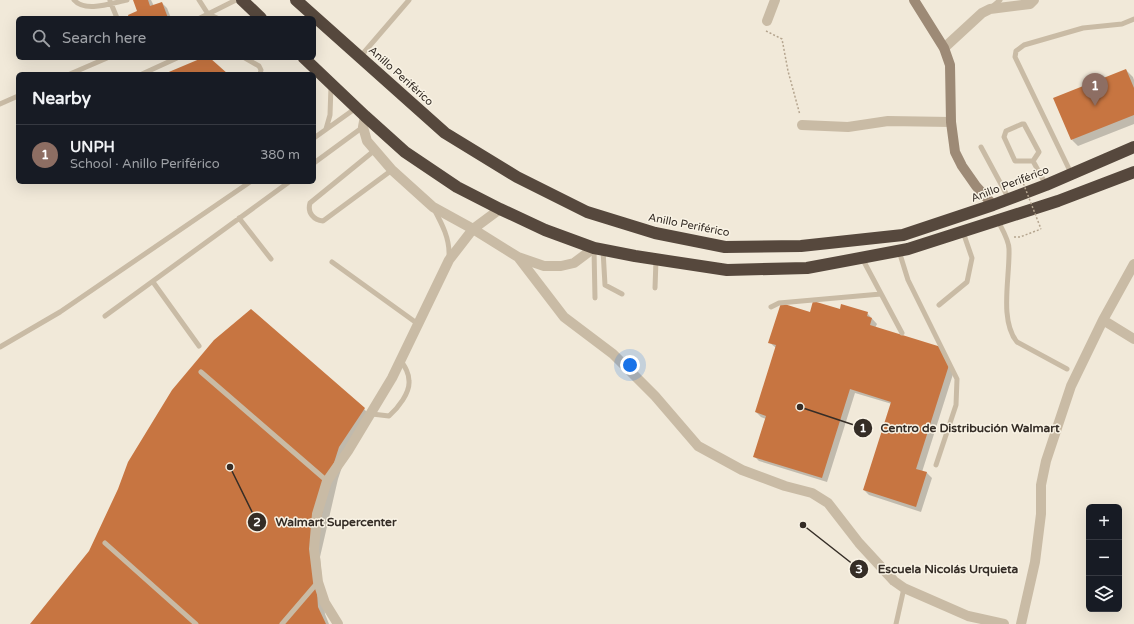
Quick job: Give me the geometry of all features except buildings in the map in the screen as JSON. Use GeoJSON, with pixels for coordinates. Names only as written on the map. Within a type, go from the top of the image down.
{"type":"FeatureCollection","features":[{"type":"Feature","properties":{"kind":"highway"},"geometry":{"type":"LineString","coordinates":[[242,0],[259,16]]}},
{"type":"Feature","properties":{"kind":"highway","name":"Anillo Periférico"},"geometry":{"type":"LineString","coordinates":[[296,0],[314,16]]}},
{"type":"Feature","properties":{"kind":"highway","name":"Anillo Periférico"},"geometry":{"type":"LineString","coordinates":[[316,18],[446,133],[517,177],[587,212],[655,233],[726,247],[802,246],[903,235],[993,205],[1046,185],[1134,147]]}},
{"type":"Feature","properties":{"kind":"highway"},"geometry":{"type":"LineString","coordinates":[[306,60],[356,108],[364,122],[457,187],[500,210],[544,230],[599,249],[727,270],[807,268],[908,249],[1058,201],[1134,172]]}},
{"type":"Feature","properties":{"kind":"main road"},"geometry":{"type":"LineString","coordinates":[[914,0],[944,48],[950,65],[951,122],[955,152],[962,166],[976,186],[993,205]]}},
{"type":"Feature","properties":{"kind":"street"},"geometry":{"type":"LineString","coordinates":[[767,22],[775,0]]}},
{"type":"Feature","properties":{"kind":"street"},"geometry":{"type":"LineString","coordinates":[[944,48],[982,13],[990,9],[1030,4],[1034,0]]}},
{"type":"Feature","properties":{"kind":"street"},"geometry":{"type":"LineString","coordinates":[[802,125],[848,127],[888,121],[951,122]]}},
{"type":"Feature","properties":{"kind":"street"},"geometry":{"type":"LineString","coordinates":[[364,122],[367,141],[392,170],[433,207],[518,256],[544,266],[561,266],[574,263],[599,249]]}},
{"type":"Feature","properties":{"kind":"street"},"geometry":{"type":"LineString","coordinates":[[338,624],[325,603],[318,582],[314,549],[317,514],[326,481],[372,414],[392,378],[449,260],[473,229],[500,210]]}},
{"type":"Feature","properties":{"kind":"street"},"geometry":{"type":"LineString","coordinates":[[518,256],[564,317],[613,354],[655,396],[698,446],[742,470],[785,486],[812,493],[828,503],[859,543],[894,581],[904,588],[968,616],[1004,624]]}},
{"type":"Feature","properties":{"kind":"street"},"geometry":{"type":"LineString","coordinates":[[1021,624],[1035,562],[1041,514],[1041,485],[1046,461],[1071,386],[1103,320],[1134,264]]}},
{"type":"Feature","properties":{"kind":"street"},"geometry":{"type":"LineString","coordinates":[[1103,320],[1134,339]]}},
{"type":"Feature","properties":{"kind":"lane"},"geometry":{"type":"LineString","coordinates":[[74,0],[75,2],[88,8],[110,2],[127,0]]}},
{"type":"Feature","properties":{"kind":"lane"},"geometry":{"type":"LineString","coordinates":[[199,0],[208,14],[212,16]]}},
{"type":"Feature","properties":{"kind":"lane"},"geometry":{"type":"LineString","coordinates":[[204,16],[236,0]]}},
{"type":"Feature","properties":{"kind":"lane"},"geometry":{"type":"LineString","coordinates":[[360,57],[409,0]]}},
{"type":"Feature","properties":{"kind":"lane"},"geometry":{"type":"LineString","coordinates":[[990,9],[1000,0]]}},
{"type":"Feature","properties":{"kind":"lane"},"geometry":{"type":"LineString","coordinates":[[110,2],[116,16]]}},
{"type":"Feature","properties":{"kind":"lane"},"geometry":{"type":"LineString","coordinates":[[1071,173],[1015,57],[1016,51],[1024,45],[1083,28],[1122,24],[1134,19]]}},
{"type":"Feature","properties":{"kind":"lane"},"geometry":{"type":"LineString","coordinates":[[75,72],[102,60]]}},
{"type":"Feature","properties":{"kind":"lane"},"geometry":{"type":"LineString","coordinates":[[146,72],[173,60]]}},
{"type":"Feature","properties":{"kind":"lane"},"geometry":{"type":"LineString","coordinates":[[248,60],[259,66],[260,72]]}},
{"type":"Feature","properties":{"kind":"lane"},"geometry":{"type":"LineString","coordinates":[[325,130],[330,116],[330,83]]}},
{"type":"Feature","properties":{"kind":"lane"},"geometry":{"type":"LineString","coordinates":[[0,104],[16,97]]}},
{"type":"Feature","properties":{"kind":"lane"},"geometry":{"type":"LineString","coordinates":[[316,137],[356,108]]}},
{"type":"Feature","properties":{"kind":"lane"},"geometry":{"type":"LineString","coordinates":[[316,162],[364,122]]}},
{"type":"Feature","properties":{"kind":"lane"},"geometry":{"type":"LineString","coordinates":[[1024,124],[1039,152],[1033,161],[1015,161],[1004,137],[1006,131],[1024,124]]}},
{"type":"Feature","properties":{"kind":"lane"},"geometry":{"type":"LineString","coordinates":[[981,147],[1009,199]]}},
{"type":"Feature","properties":{"kind":"lane"},"geometry":{"type":"LineString","coordinates":[[375,150],[310,203],[308,207],[309,212],[315,219],[323,221],[392,170]]}},
{"type":"Feature","properties":{"kind":"lane"},"geometry":{"type":"LineString","coordinates":[[1033,161],[1046,185]]}},
{"type":"Feature","properties":{"kind":"lane"},"geometry":{"type":"LineString","coordinates":[[0,347],[60,312],[247,184]]}},
{"type":"Feature","properties":{"kind":"lane"},"geometry":{"type":"LineString","coordinates":[[105,316],[286,184]]}},
{"type":"Feature","properties":{"kind":"lane"},"geometry":{"type":"LineString","coordinates":[[433,207],[445,232],[450,249],[449,260]]}},
{"type":"Feature","properties":{"kind":"lane"},"geometry":{"type":"LineString","coordinates":[[239,218],[271,259]]}},
{"type":"Feature","properties":{"kind":"lane"},"geometry":{"type":"LineString","coordinates":[[998,221],[1009,247],[1007,318],[1012,336],[1017,342],[1067,369]]}},
{"type":"Feature","properties":{"kind":"lane"},"geometry":{"type":"LineString","coordinates":[[939,305],[967,282],[972,258],[963,232]]}},
{"type":"Feature","properties":{"kind":"lane"},"geometry":{"type":"LineString","coordinates":[[599,249],[605,285],[622,294]]}},
{"type":"Feature","properties":{"kind":"lane"},"geometry":{"type":"LineString","coordinates":[[595,298],[599,249]]}},
{"type":"Feature","properties":{"kind":"lane"},"geometry":{"type":"LineString","coordinates":[[899,251],[908,280],[957,378],[956,405],[936,465]]}},
{"type":"Feature","properties":{"kind":"lane"},"geometry":{"type":"LineString","coordinates":[[862,258],[902,332]]}},
{"type":"Feature","properties":{"kind":"lane"},"geometry":{"type":"LineString","coordinates":[[655,288],[656,259]]}},
{"type":"Feature","properties":{"kind":"lane"},"geometry":{"type":"LineString","coordinates":[[332,262],[418,324]]}},
{"type":"Feature","properties":{"kind":"lane"},"geometry":{"type":"LineString","coordinates":[[153,282],[199,346]]}},
{"type":"Feature","properties":{"kind":"lane"},"geometry":{"type":"LineString","coordinates":[[771,307],[779,303],[881,294]]}},
{"type":"Feature","properties":{"kind":"lane"},"geometry":{"type":"LineString","coordinates":[[372,414],[389,416],[395,411],[403,399],[410,383],[406,369],[400,360]]}},
{"type":"Feature","properties":{"kind":"lane"},"geometry":{"type":"LineString","coordinates":[[201,372],[326,481]]}},
{"type":"Feature","properties":{"kind":"lane"},"geometry":{"type":"LineString","coordinates":[[105,543],[196,624]]}},
{"type":"Feature","properties":{"kind":"lane"},"geometry":{"type":"LineString","coordinates":[[282,624],[318,582]]}},
{"type":"Feature","properties":{"kind":"lane"},"geometry":{"type":"LineString","coordinates":[[896,624],[904,588]]}},
{"type":"Feature","properties":{"kind":"path"},"geometry":{"type":"LineString","coordinates":[[767,22],[766,31],[782,39],[788,71],[802,125]]}},
{"type":"Feature","properties":{"kind":"path"},"geometry":{"type":"LineString","coordinates":[[1004,235],[1020,237],[1040,229],[1022,180],[1029,178],[1028,175],[1016,178]]}},
{"type":"Feature","properties":{"kind":"place","name":"UNPH"},"geometry":{"type":"Point","coordinates":[1095,106]}},
{"type":"Feature","properties":{"kind":"place","name":"Centro de Distribución Walmart"},"geometry":{"type":"Point","coordinates":[800,407]}},
{"type":"Feature","properties":{"kind":"place","name":"Walmart Supercenter"},"geometry":{"type":"Point","coordinates":[230,467]}},
{"type":"Feature","properties":{"kind":"place","name":"Escuela Nicolás Urquieta"},"geometry":{"type":"Point","coordinates":[803,525]}}]}
